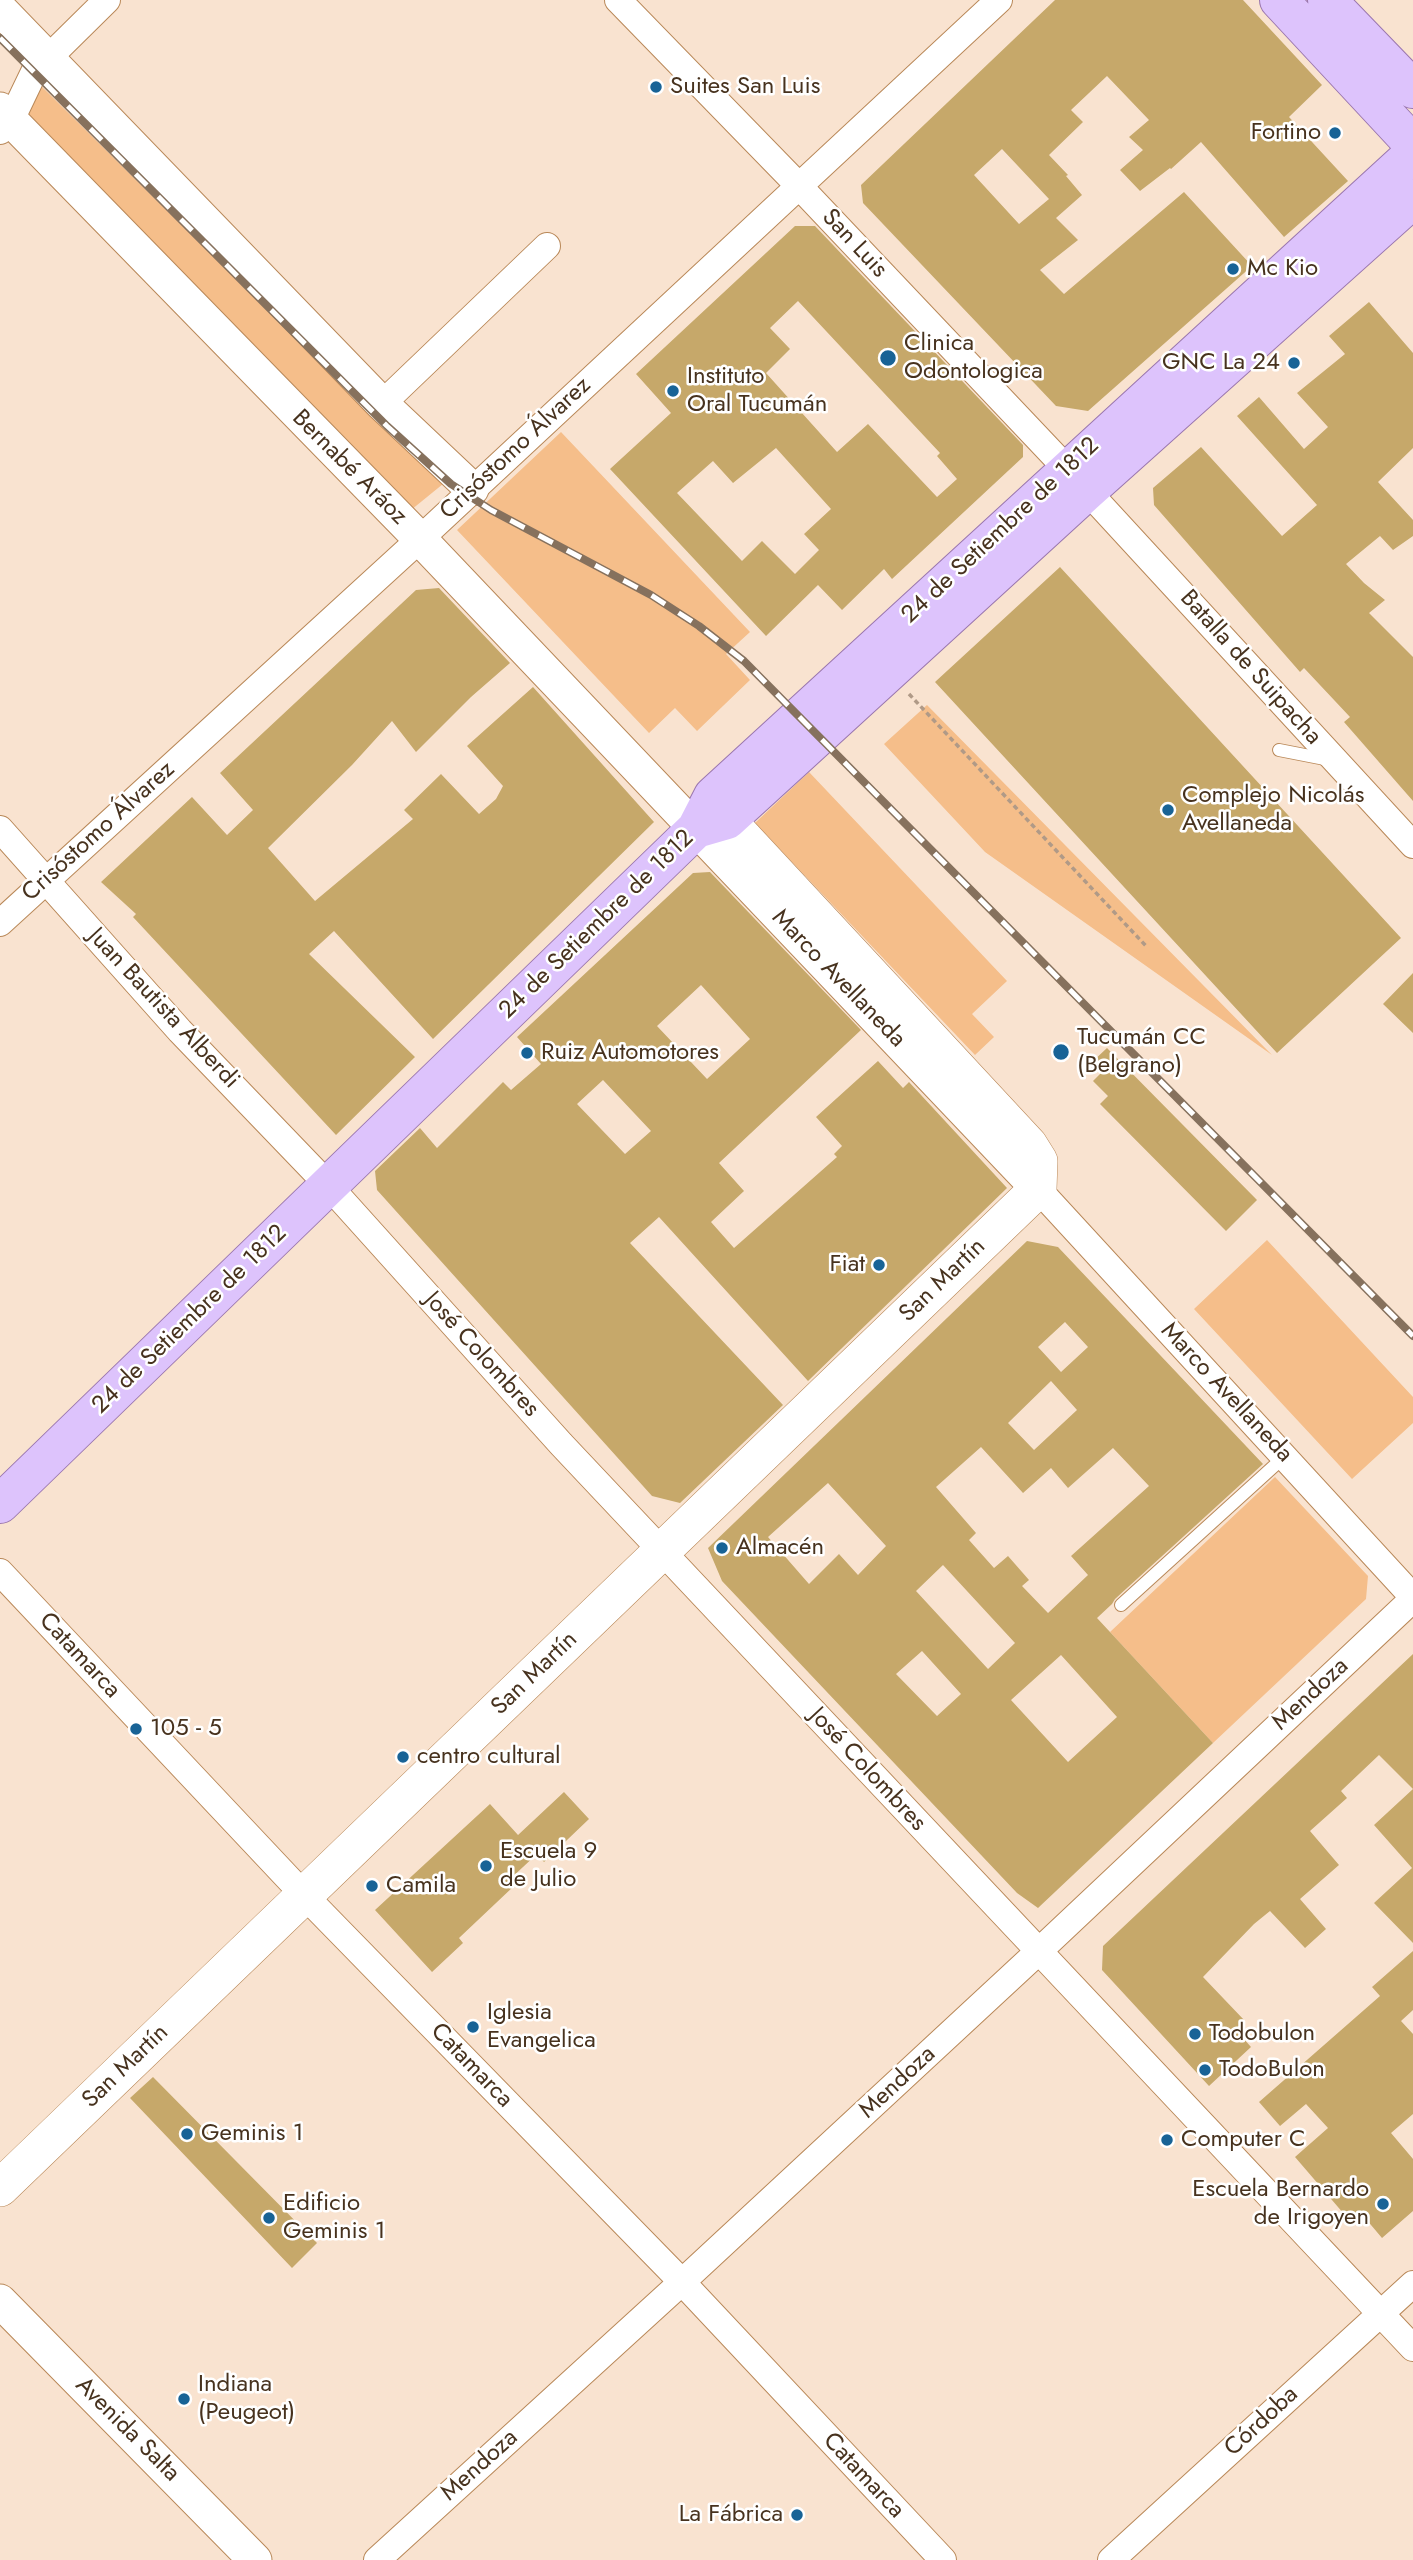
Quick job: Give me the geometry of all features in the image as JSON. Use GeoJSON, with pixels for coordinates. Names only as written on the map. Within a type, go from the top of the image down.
{"type":"FeatureCollection","features":[{"type":"Feature","properties":{"kind":"main road"},"geometry":{"type":"LineString","coordinates":[[1279,0],[1413,144]]}},
{"type":"Feature","properties":{"kind":"main road"},"geometry":{"type":"LineString","coordinates":[[1327,0],[1409,83]]}},
{"type":"Feature","properties":{"kind":"main road"},"geometry":{"type":"LineString","coordinates":[[1381,110],[1389,149],[1380,175],[1396,206]]}},
{"type":"Feature","properties":{"kind":"main road","name":"24 de Setiembre de 1812"},"geometry":{"type":"LineString","coordinates":[[0,1504],[329,1186],[1077,480],[1396,206],[1413,154]]}},
{"type":"Feature","properties":{"kind":"main road","name":"Marco Avellaneda"},"geometry":{"type":"LineString","coordinates":[[712,825],[1028,1145],[1039,1161],[1038,1189]]}},
{"type":"Feature","properties":{"kind":"main road","name":"San Martín"},"geometry":{"type":"LineString","coordinates":[[0,2188],[1038,1189]]}},
{"type":"Feature","properties":{"kind":"street"},"geometry":{"type":"LineString","coordinates":[[4,120],[34,72],[107,0]]}},
{"type":"Feature","properties":{"kind":"street","name":"San Luis"},"geometry":{"type":"LineString","coordinates":[[618,0],[799,186],[1077,480]]}},
{"type":"Feature","properties":{"kind":"street","name":"Crisóstomo Álvarez"},"geometry":{"type":"LineString","coordinates":[[0,923],[420,539],[999,0]]}},
{"type":"Feature","properties":{"kind":"street"},"geometry":{"type":"LineString","coordinates":[[0,9],[382,404],[472,489]]}},
{"type":"Feature","properties":{"kind":"street","name":"Bernabé Aráoz"},"geometry":{"type":"LineString","coordinates":[[4,120],[420,539],[712,825]]}},
{"type":"Feature","properties":{"kind":"street"},"geometry":{"type":"LineString","coordinates":[[382,404],[547,246]]}},
{"type":"Feature","properties":{"kind":"street","name":"Batalla de Suipacha"},"geometry":{"type":"LineString","coordinates":[[1077,480],[1413,845]]}},
{"type":"Feature","properties":{"kind":"street","name":"Juan Bautista Alberdi"},"geometry":{"type":"LineString","coordinates":[[0,829],[180,1031],[329,1186]]}},
{"type":"Feature","properties":{"kind":"street","name":"José Colombres"},"geometry":{"type":"LineString","coordinates":[[329,1186],[561,1444],[1413,2348]]}},
{"type":"Feature","properties":{"kind":"street","name":"Marco Avellaneda"},"geometry":{"type":"LineString","coordinates":[[1038,1189],[1413,1598]]}},
{"type":"Feature","properties":{"kind":"street","name":"Catamarca"},"geometry":{"type":"LineString","coordinates":[[0,1572],[304,1895],[682,2282],[943,2560]]}},
{"type":"Feature","properties":{"kind":"street","name":"Mendoza"},"geometry":{"type":"LineString","coordinates":[[377,2560],[1038,1952],[1413,1598]]}},
{"type":"Feature","properties":{"kind":"street","name":"Córdoba"},"geometry":{"type":"LineString","coordinates":[[1111,2560],[1413,2284]]}},
{"type":"Feature","properties":{"kind":"street","name":"Avenida Salta"},"geometry":{"type":"LineString","coordinates":[[0,2301],[255,2560]]}},
{"type":"Feature","properties":{"kind":"lane"},"geometry":{"type":"LineString","coordinates":[[1279,750],[1335,760]]}},
{"type":"Feature","properties":{"kind":"lane"},"geometry":{"type":"LineString","coordinates":[[1121,1605],[1284,1457]]}},
{"type":"Feature","properties":{"kind":"path"},"geometry":{"type":"LineString","coordinates":[[921,707],[1146,946]]}},
{"type":"Feature","properties":{"kind":"shaded area"},"geometry":{"type":"Polygon","coordinates":[[[25,70],[443,484],[411,510],[10,102],[25,70]]]}},
{"type":"Feature","properties":{"kind":"shaded area"},"geometry":{"type":"Polygon","coordinates":[[[561,432],[750,632],[726,654],[750,680],[697,731],[675,708],[649,733],[457,530],[561,432]]]}},
{"type":"Feature","properties":{"kind":"shaded area"},"geometry":{"type":"Polygon","coordinates":[[[927,705],[1272,1055],[985,852],[884,744],[927,705]]]}},
{"type":"Feature","properties":{"kind":"shaded area"},"geometry":{"type":"Polygon","coordinates":[[[809,772],[1007,981],[972,1014],[994,1037],[975,1055],[755,823],[809,772]]]}},
{"type":"Feature","properties":{"kind":"shaded area"},"geometry":{"type":"Polygon","coordinates":[[[1267,1240],[1413,1397],[1413,1423],[1352,1479],[1194,1309],[1267,1240]]]}},
{"type":"Feature","properties":{"kind":"shaded area"},"geometry":{"type":"Polygon","coordinates":[[[1275,1477],[1368,1576],[1366,1599],[1213,1743],[1110,1632],[1275,1477]]]}},
{"type":"Feature","properties":{"kind":"building"},"geometry":{"type":"Polygon","coordinates":[[[1055,0],[1243,0],[1322,85],[1289,117],[1348,181],[1284,237],[1201,142],[1171,169],[1140,191],[1120,170],[1143,150],[1129,137],[1149,120],[1107,76],[1071,110],[1083,122],[1049,155],[1082,195],[1056,218],[1078,240],[1040,270],[1064,294],[1184,192],[1252,266],[1088,411],[1056,406],[863,203],[861,185],[1055,0]],[[1002,149],[974,175],[1019,224],[1049,199],[1002,149]]]}},
{"type":"Feature","properties":{"kind":"building"},"geometry":{"type":"Polygon","coordinates":[[[795,226],[815,226],[1023,445],[1023,457],[892,579],[884,569],[842,610],[818,585],[766,636],[610,469],[671,413],[636,374],[795,226]],[[798,301],[770,328],[790,349],[766,373],[837,452],[868,424],[937,497],[957,479],[937,456],[940,453],[798,301]],[[776,448],[733,483],[713,461],[677,493],[742,561],[762,541],[795,574],[819,550],[804,534],[831,509],[776,448]]]}},
{"type":"Feature","properties":{"kind":"building"},"geometry":{"type":"Polygon","coordinates":[[[1369,302],[1413,353],[1413,448],[1378,482],[1413,520],[1413,536],[1393,550],[1380,536],[1346,564],[1385,600],[1369,613],[1413,657],[1413,801],[1344,722],[1350,717],[1304,668],[1300,672],[1154,505],[1153,488],[1201,447],[1282,536],[1317,505],[1237,416],[1259,397],[1304,449],[1328,427],[1297,393],[1345,354],[1329,336],[1369,302]]]}},
{"type":"Feature","properties":{"kind":"building","name":"Complejo Nicolás Avellaneda"},"geometry":{"type":"Polygon","coordinates":[[[1060,567],[1401,938],[1277,1053],[935,682],[1060,567]]]}},
{"type":"Feature","properties":{"kind":"building"},"geometry":{"type":"Polygon","coordinates":[[[439,588],[510,663],[471,697],[416,752],[392,721],[352,765],[268,848],[315,901],[413,819],[404,810],[441,774],[479,814],[496,799],[503,786],[467,746],[533,687],[654,822],[433,1039],[334,931],[309,954],[415,1057],[336,1135],[133,917],[136,914],[101,882],[192,797],[227,835],[253,810],[220,773],[416,590],[439,588]]]}},
{"type":"Feature","properties":{"kind":"building"},"geometry":{"type":"Polygon","coordinates":[[[710,872],[861,1030],[719,1163],[744,1191],[711,1222],[734,1248],[837,1157],[834,1154],[842,1146],[816,1117],[878,1061],[903,1088],[909,1082],[1007,1188],[808,1381],[659,1217],[630,1243],[783,1405],[680,1503],[652,1496],[377,1190],[375,1171],[420,1128],[437,1148],[503,1082],[511,1090],[541,1064],[517,1037],[693,873],[710,872]],[[701,985],[657,1026],[707,1079],[750,1039],[701,985]],[[603,1080],[577,1104],[625,1154],[651,1131],[603,1080]]]}},
{"type":"Feature","properties":{"kind":"building"},"geometry":{"type":"Polygon","coordinates":[[[1413,973],[1413,1033],[1383,1004],[1413,973]]]}},
{"type":"Feature","properties":{"kind":"building"},"geometry":{"type":"Polygon","coordinates":[[[1107,1048],[1257,1200],[1226,1231],[1100,1104],[1108,1096],[1093,1081],[1101,1073],[1091,1063],[1107,1048]]]}},
{"type":"Feature","properties":{"kind":"building"},"geometry":{"type":"Polygon","coordinates":[[[1027,1241],[1058,1247],[1263,1464],[1097,1618],[1213,1743],[1038,1908],[1017,1893],[722,1581],[708,1548],[1027,1241]],[[1065,1322],[1038,1347],[1061,1372],[1088,1347],[1065,1322]],[[1051,1381],[1008,1423],[1034,1450],[1077,1410],[1051,1381]],[[981,1447],[936,1487],[976,1533],[969,1540],[994,1568],[1008,1556],[1029,1580],[1022,1586],[1048,1613],[1088,1575],[1071,1556],[1149,1486],[1113,1448],[1068,1488],[1051,1468],[1023,1493],[981,1447]],[[828,1483],[768,1537],[809,1584],[839,1554],[858,1575],[886,1546],[828,1483]],[[943,1565],[916,1591],[988,1669],[1015,1643],[943,1565]],[[922,1651],[896,1674],[937,1716],[961,1694],[922,1651]],[[1061,1655],[1011,1700],[1068,1762],[1117,1717],[1061,1655]]]}},
{"type":"Feature","properties":{"kind":"building"},"geometry":{"type":"Polygon","coordinates":[[[1413,1654],[1413,1789],[1379,1755],[1341,1791],[1347,1798],[1310,1831],[1339,1865],[1300,1899],[1326,1929],[1305,1948],[1270,1911],[1203,1977],[1245,2021],[1235,2029],[1251,2047],[1209,2086],[1102,1970],[1103,1946],[1413,1654]]]}},
{"type":"Feature","properties":{"kind":"building"},"geometry":{"type":"Polygon","coordinates":[[[1413,1789],[1413,1943],[1374,1903],[1412,1868],[1374,1825],[1413,1789]]]}},
{"type":"Feature","properties":{"kind":"building","name":"Escuela 9 de Julio"},"geometry":{"type":"Polygon","coordinates":[[[564,1792],[589,1819],[544,1862],[537,1854],[509,1880],[514,1886],[459,1938],[463,1943],[432,1972],[375,1910],[490,1804],[518,1835],[564,1792]]]}},
{"type":"Feature","properties":{"kind":"building"},"geometry":{"type":"Polygon","coordinates":[[[1413,1951],[1413,2010],[1401,2021],[1413,2034],[1413,2114],[1391,2133],[1413,2159],[1413,2211],[1382,2238],[1360,2212],[1350,2221],[1295,2157],[1328,2128],[1306,2104],[1280,2126],[1259,2102],[1380,1996],[1372,1987],[1413,1951]]]}},
{"type":"Feature","properties":{"kind":"building"},"geometry":{"type":"Polygon","coordinates":[[[153,2077],[317,2243],[292,2268],[130,2098],[153,2077]]]}},
{"type":"Feature","properties":{"kind":"railway"},"geometry":{"type":"LineString","coordinates":[[0,38],[387,426],[451,484],[491,510],[651,595],[699,626],[744,661],[1413,1336]]}},
{"type":"Feature","properties":{"kind":"place","name":"Suites San Luis"},"geometry":{"type":"Point","coordinates":[656,87]}},
{"type":"Feature","properties":{"kind":"place","name":"Fortino"},"geometry":{"type":"Point","coordinates":[1335,133]}},
{"type":"Feature","properties":{"kind":"place","name":"Mc Kio"},"geometry":{"type":"Point","coordinates":[1233,269]}},
{"type":"Feature","properties":{"kind":"place","name":"Clinica Odontologica"},"geometry":{"type":"Point","coordinates":[888,358]}},
{"type":"Feature","properties":{"kind":"place","name":"GNC La 24"},"geometry":{"type":"Point","coordinates":[1294,363]}},
{"type":"Feature","properties":{"kind":"place","name":"Instituto Oral Tucumán"},"geometry":{"type":"Point","coordinates":[673,391]}},
{"type":"Feature","properties":{"kind":"place","name":"Complejo Nicolás Avellaneda"},"geometry":{"type":"Point","coordinates":[1168,810]}},
{"type":"Feature","properties":{"kind":"place","name":"Tucumán CC (Belgrano)"},"geometry":{"type":"Point","coordinates":[1061,1052]}},
{"type":"Feature","properties":{"kind":"place","name":"Ruiz Automotores"},"geometry":{"type":"Point","coordinates":[527,1053]}},
{"type":"Feature","properties":{"kind":"place","name":"Fiat"},"geometry":{"type":"Point","coordinates":[879,1265]}},
{"type":"Feature","properties":{"kind":"place","name":"Almacén"},"geometry":{"type":"Point","coordinates":[722,1548]}},
{"type":"Feature","properties":{"kind":"place","name":"105 - 5"},"geometry":{"type":"Point","coordinates":[136,1729]}},
{"type":"Feature","properties":{"kind":"place","name":"centro cultural"},"geometry":{"type":"Point","coordinates":[403,1757]}},
{"type":"Feature","properties":{"kind":"place","name":"Escuela 9 de Julio"},"geometry":{"type":"Point","coordinates":[486,1866]}},
{"type":"Feature","properties":{"kind":"place","name":"Camila"},"geometry":{"type":"Point","coordinates":[372,1886]}},
{"type":"Feature","properties":{"kind":"place","name":"Iglesia Evangelica"},"geometry":{"type":"Point","coordinates":[473,2027]}},
{"type":"Feature","properties":{"kind":"place","name":"Todobulon"},"geometry":{"type":"Point","coordinates":[1195,2034]}},
{"type":"Feature","properties":{"kind":"place","name":"TodoBulon"},"geometry":{"type":"Point","coordinates":[1205,2070]}},
{"type":"Feature","properties":{"kind":"place","name":"Geminis 1"},"geometry":{"type":"Point","coordinates":[187,2134]}},
{"type":"Feature","properties":{"kind":"place","name":"Computer C"},"geometry":{"type":"Point","coordinates":[1167,2140]}},
{"type":"Feature","properties":{"kind":"place","name":"Escuela Bernardo de Irigoyen"},"geometry":{"type":"Point","coordinates":[1383,2204]}},
{"type":"Feature","properties":{"kind":"place","name":"Edificio Geminis 1"},"geometry":{"type":"Point","coordinates":[269,2218]}},
{"type":"Feature","properties":{"kind":"place","name":"Indiana (Peugeot)"},"geometry":{"type":"Point","coordinates":[184,2399]}},
{"type":"Feature","properties":{"kind":"place","name":"La Fábrica"},"geometry":{"type":"Point","coordinates":[797,2515]}}]}
